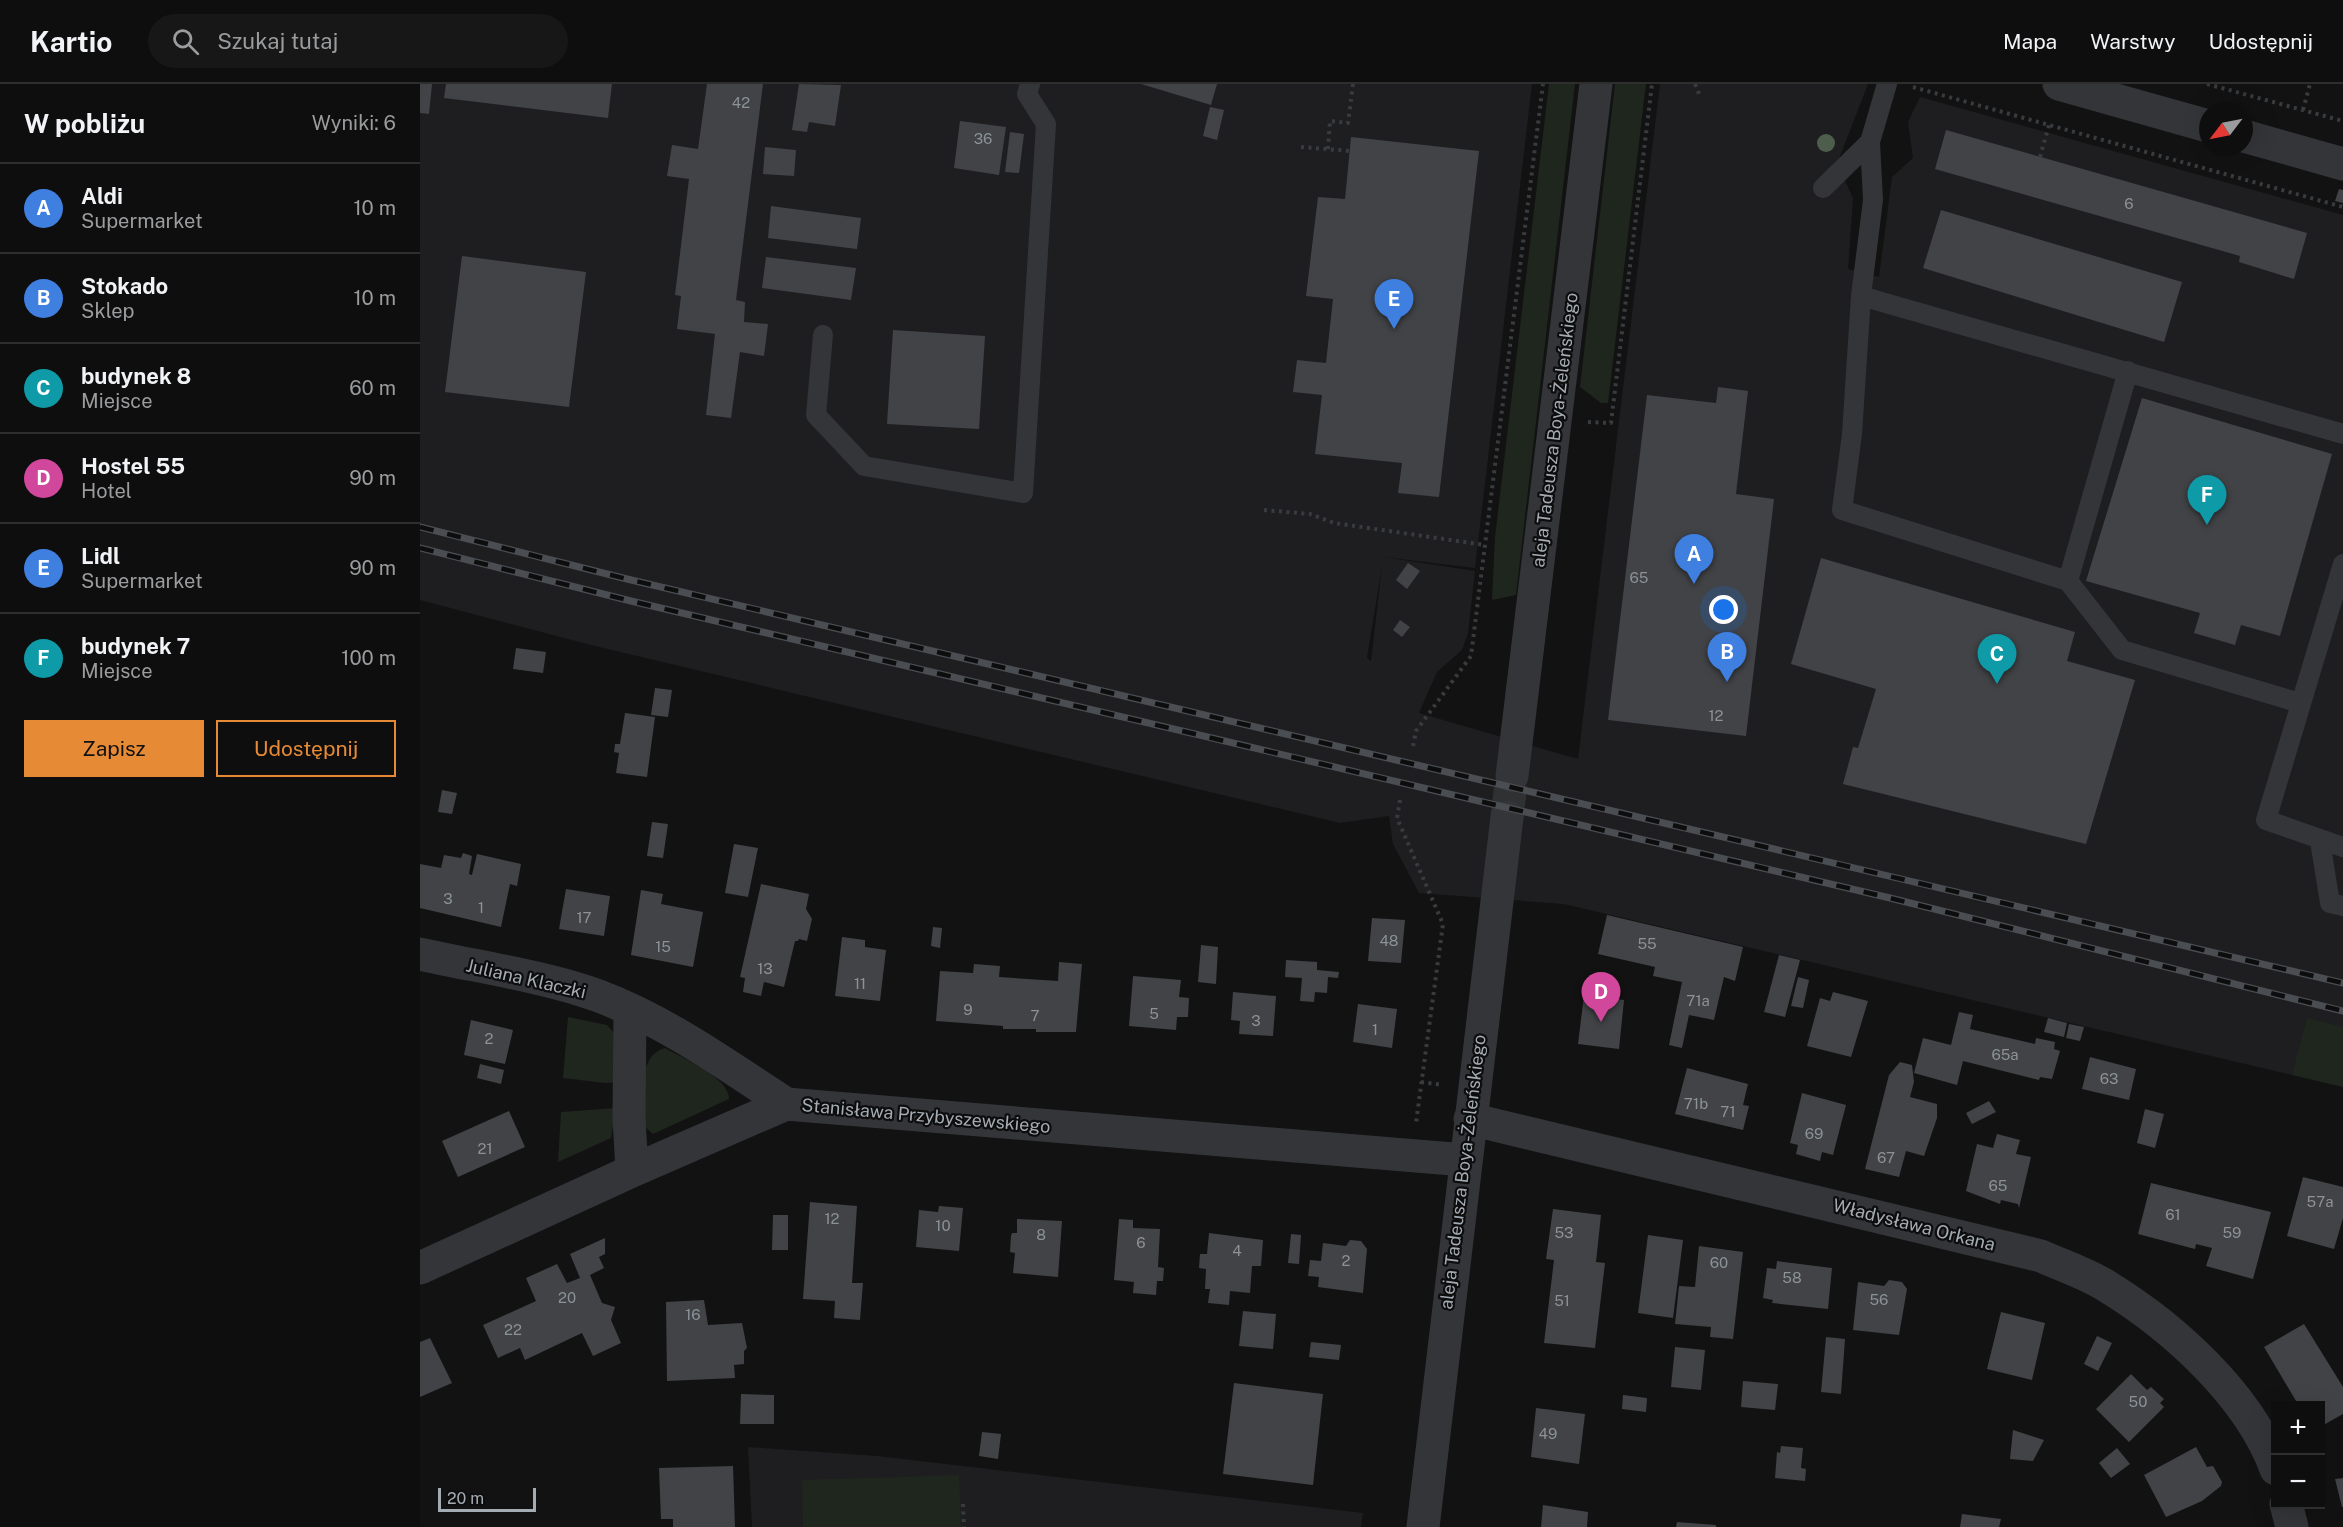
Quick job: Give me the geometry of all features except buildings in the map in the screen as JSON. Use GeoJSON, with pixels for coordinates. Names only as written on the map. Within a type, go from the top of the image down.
{"type":"FeatureCollection","features":[{"type":"Feature","properties":{"kind":"street","name":"aleja Tadeusza Boya-Żeleńskiego"},"geometry":{"type":"LineString","coordinates":[[1512,777],[1596,84]]}},
{"type":"Feature","properties":{"kind":"street"},"geometry":{"type":"LineString","coordinates":[[2059,84],[2199,123]]}},
{"type":"Feature","properties":{"kind":"street"},"geometry":{"type":"LineString","coordinates":[[2253,139],[2343,164]]}},
{"type":"Feature","properties":{"kind":"street","name":"aleja Tadeusza Boya-Żeleńskiego"},"geometry":{"type":"LineString","coordinates":[[1423,1527],[1507,817]]}},
{"type":"Feature","properties":{"kind":"street","name":"Juliana Klaczki"},"geometry":{"type":"LineString","coordinates":[[420,954],[597,996],[630,1010],[735,1070],[786,1104]]}},
{"type":"Feature","properties":{"kind":"street"},"geometry":{"type":"LineString","coordinates":[[630,1010],[629,1118],[632,1171]]}},
{"type":"Feature","properties":{"kind":"street","name":"Stanisława Przybyszewskiego"},"geometry":{"type":"LineString","coordinates":[[420,1268],[632,1171],[786,1104],[1465,1160]]}},
{"type":"Feature","properties":{"kind":"street","name":"Władysława Orkana"},"geometry":{"type":"LineString","coordinates":[[1470,1119],[2041,1256],[2107,1286],[2187,1345],[2247,1414],[2271,1457]]}},
{"type":"Feature","properties":{"kind":"street"},"geometry":{"type":"LineString","coordinates":[[2287,1509],[2292,1527]]}},
{"type":"Feature","properties":{"kind":"lane"},"geometry":{"type":"LineString","coordinates":[[823,334],[816,415],[864,466],[1023,493],[1046,124],[1027,94],[1030,84]]}},
{"type":"Feature","properties":{"kind":"lane"},"geometry":{"type":"LineString","coordinates":[[1887,84],[1870,142],[1873,200],[1861,296],[1852,434],[1842,510],[2068,581],[2122,650],[2300,703]]}},
{"type":"Feature","properties":{"kind":"lane"},"geometry":{"type":"LineString","coordinates":[[1823,188],[1870,142]]}},
{"type":"Feature","properties":{"kind":"lane"},"geometry":{"type":"LineString","coordinates":[[1861,296],[2343,434]]}},
{"type":"Feature","properties":{"kind":"lane"},"geometry":{"type":"LineString","coordinates":[[2068,581],[2128,371]]}},
{"type":"Feature","properties":{"kind":"lane"},"geometry":{"type":"LineString","coordinates":[[2343,564],[2266,820],[2320,841],[2343,847]]}},
{"type":"Feature","properties":{"kind":"lane"},"geometry":{"type":"LineString","coordinates":[[2320,841],[2330,903],[2343,906]]}},
{"type":"Feature","properties":{"kind":"path"},"geometry":{"type":"LineString","coordinates":[[1328,149],[1330,121],[1348,123],[1353,84]]}},
{"type":"Feature","properties":{"kind":"path"},"geometry":{"type":"LineString","coordinates":[[1413,746],[1416,731],[1471,656],[1543,84]]}},
{"type":"Feature","properties":{"kind":"path"},"geometry":{"type":"LineString","coordinates":[[1611,423],[1652,84]]}},
{"type":"Feature","properties":{"kind":"path"},"geometry":{"type":"LineString","coordinates":[[1695,84],[1700,96]]}},
{"type":"Feature","properties":{"kind":"path"},"geometry":{"type":"LineString","coordinates":[[1904,84],[2343,207]]}},
{"type":"Feature","properties":{"kind":"path"},"geometry":{"type":"LineString","coordinates":[[2207,84],[2343,121]]}},
{"type":"Feature","properties":{"kind":"path"},"geometry":{"type":"LineString","coordinates":[[2302,110],[2310,84]]}},
{"type":"Feature","properties":{"kind":"path"},"geometry":{"type":"LineString","coordinates":[[2040,157],[2049,125]]}},
{"type":"Feature","properties":{"kind":"path"},"geometry":{"type":"LineString","coordinates":[[1301,147],[1350,151]]}},
{"type":"Feature","properties":{"kind":"path"},"geometry":{"type":"LineString","coordinates":[[1264,510],[1310,514],[1334,523],[1485,545]]}},
{"type":"Feature","properties":{"kind":"path"},"geometry":{"type":"LineString","coordinates":[[1400,800],[1397,818],[1443,924],[1412,1155]]}},
{"type":"Feature","properties":{"kind":"path"},"geometry":{"type":"LineString","coordinates":[[963,1504],[964,1527]]}},
{"type":"Feature","properties":{"kind":"shaded area"},"geometry":{"type":"Polygon","coordinates":[[[420,84],[1532,84],[1475,568],[1383,557],[1475,571],[1468,633],[1462,650],[1437,672],[1419,713],[1578,759],[1660,84],[1868,84],[1837,164],[1853,198],[1848,269],[1879,277],[1892,177],[1913,158],[1908,122],[1920,97],[2343,215],[2343,1087],[1564,904],[1419,893],[1393,844],[1389,816],[1340,823],[591,645],[420,600],[420,84]],[[1382,567],[1367,657],[1371,661],[1382,567]]]}},
{"type":"Feature","properties":{"kind":"shaded area"},"geometry":{"type":"Polygon","coordinates":[[[1549,84],[1575,84],[1516,595],[1492,600],[1495,537],[1549,84]]]}},
{"type":"Feature","properties":{"kind":"shaded area"},"geometry":{"type":"Polygon","coordinates":[[[1615,84],[1646,84],[1608,403],[1601,403],[1580,387],[1615,84]]]}},
{"type":"Feature","properties":{"kind":"shaded area"},"geometry":{"type":"Polygon","coordinates":[[[568,1017],[607,1025],[614,1033],[618,1082],[605,1083],[563,1078],[568,1017]]]}},
{"type":"Feature","properties":{"kind":"shaded area"},"geometry":{"type":"Polygon","coordinates":[[[2307,1018],[2343,1027],[2343,1087],[2292,1075],[2307,1018]]]}},
{"type":"Feature","properties":{"kind":"shaded area"},"geometry":{"type":"Polygon","coordinates":[[[665,1048],[714,1076],[727,1091],[729,1099],[653,1134],[644,1126],[645,1070],[649,1060],[665,1048]]]}},
{"type":"Feature","properties":{"kind":"shaded area"},"geometry":{"type":"Polygon","coordinates":[[[616,1108],[611,1138],[558,1162],[561,1112],[616,1108]]]}},
{"type":"Feature","properties":{"kind":"shaded area"},"geometry":{"type":"Polygon","coordinates":[[[748,1447],[877,1456],[1363,1513],[1361,1527],[752,1527],[748,1447]]]}},
{"type":"Feature","properties":{"kind":"shaded area"},"geometry":{"type":"Polygon","coordinates":[[[959,1475],[961,1527],[803,1527],[802,1480],[959,1475]]]}},
{"type":"Feature","properties":{"kind":"tunnel"},"geometry":{"type":"LineString","coordinates":[[1507,817],[1512,776]]}},
{"type":"Feature","properties":{"kind":"railway"},"geometry":{"type":"LineString","coordinates":[[420,527],[627,579],[2343,983]]}},
{"type":"Feature","properties":{"kind":"railway"},"geometry":{"type":"LineString","coordinates":[[420,548],[631,601],[1890,898],[2343,1011]]}},
{"type":"Feature","properties":{"kind":"place","name":"Lidl"},"geometry":{"type":"Point","coordinates":[1394,329]}},
{"type":"Feature","properties":{"kind":"place","name":"budynek 7"},"geometry":{"type":"Point","coordinates":[2207,525]}},
{"type":"Feature","properties":{"kind":"place","name":"Aldi"},"geometry":{"type":"Point","coordinates":[1694,584]}},
{"type":"Feature","properties":{"kind":"place","name":"Stokado"},"geometry":{"type":"Point","coordinates":[1727,682]}},
{"type":"Feature","properties":{"kind":"place","name":"budynek 8"},"geometry":{"type":"Point","coordinates":[1997,684]}},
{"type":"Feature","properties":{"kind":"place","name":"Hostel 55"},"geometry":{"type":"Point","coordinates":[1601,1022]}}]}
